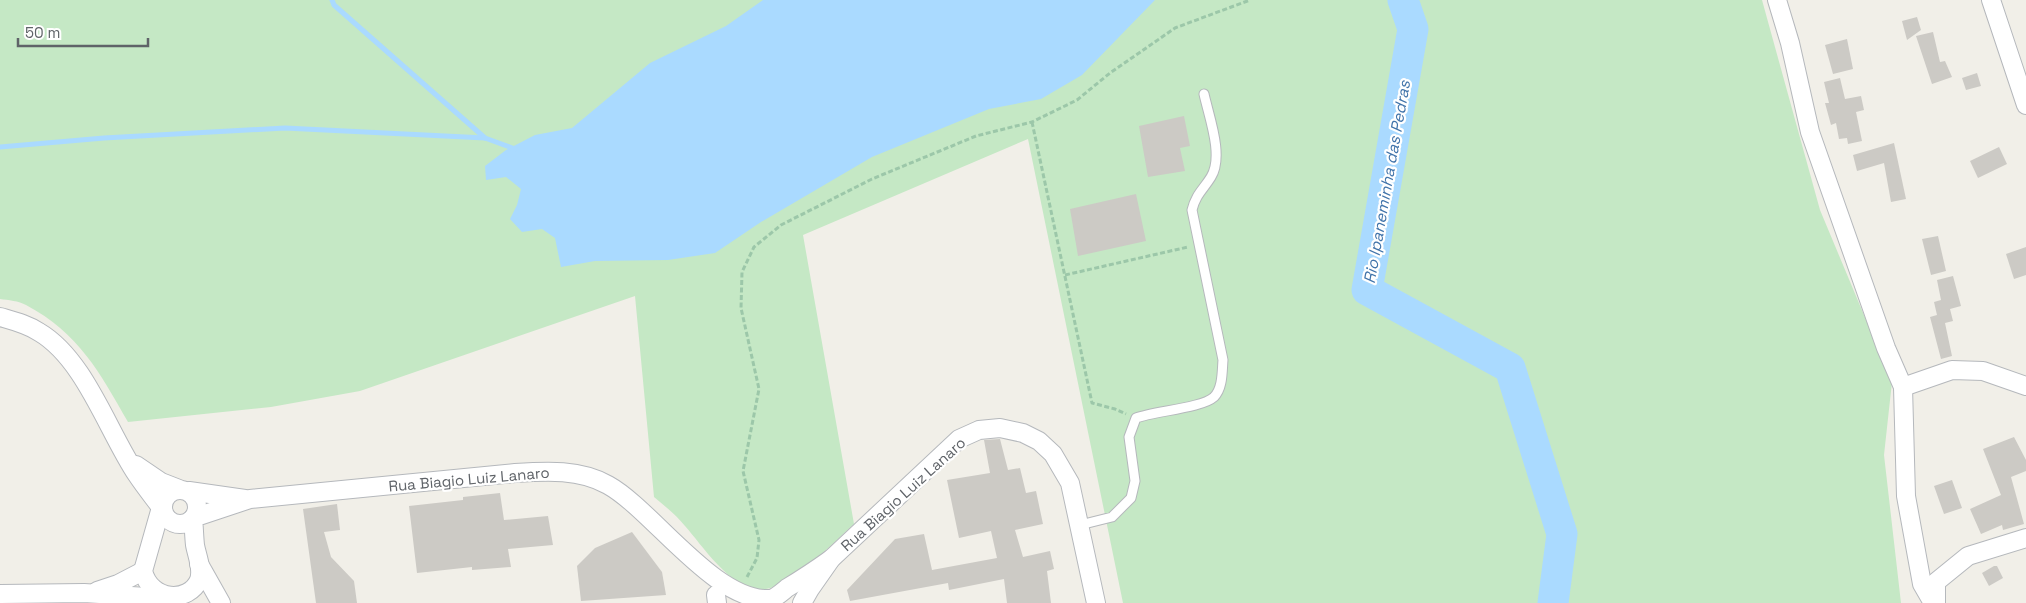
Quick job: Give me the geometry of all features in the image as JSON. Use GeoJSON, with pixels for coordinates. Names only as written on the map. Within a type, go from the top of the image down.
{"type":"FeatureCollection","features":[{"type":"Feature","properties":{"kind":"street"},"geometry":{"type":"LineString","coordinates":[[1777,0],[1790,43],[1810,132],[1886,348],[1903,387],[1906,496],[1922,584],[1935,603]]}},
{"type":"Feature","properties":{"kind":"street"},"geometry":{"type":"LineString","coordinates":[[1991,0],[2026,105]]}},
{"type":"Feature","properties":{"kind":"street"},"geometry":{"type":"LineString","coordinates":[[0,317],[19,322],[40,332],[60,349],[83,379],[136,474],[162,507],[164,514],[172,522],[183,524],[193,518]]}},
{"type":"Feature","properties":{"kind":"street"},"geometry":{"type":"LineString","coordinates":[[1903,387],[1952,370],[1983,371],[2026,386]]}},
{"type":"Feature","properties":{"kind":"street","name":"Rua Biagio Luiz Lanaro"},"geometry":{"type":"LineString","coordinates":[[193,518],[250,499],[516,473],[547,471],[575,473],[592,477],[609,485],[628,499],[718,595],[770,601],[832,559],[959,439],[978,430],[1000,428],[1039,441],[1053,454],[1070,483],[1096,603]]}},
{"type":"Feature","properties":{"kind":"street","name":"Rua Biagio Luiz Lanaro"},"geometry":{"type":"LineString","coordinates":[[126,456],[146,474],[161,482],[184,490],[250,499]]}},
{"type":"Feature","properties":{"kind":"street"},"geometry":{"type":"LineString","coordinates":[[0,594],[84,593],[173,601],[189,596],[197,587],[200,578],[200,564],[195,543],[193,518],[197,509],[196,498],[184,490],[170,492],[162,507],[143,571],[149,586],[173,601]]}},
{"type":"Feature","properties":{"kind":"street"},"geometry":{"type":"LineString","coordinates":[[1935,603],[1936,582],[1968,556],[2026,538]]}},
{"type":"Feature","properties":{"kind":"street","name":"Rua Biagio Luiz Lanaro"},"geometry":{"type":"LineString","coordinates":[[802,603],[832,559]]}},
{"type":"Feature","properties":{"kind":"street"},"geometry":{"type":"LineString","coordinates":[[200,564],[221,603]]}},
{"type":"Feature","properties":{"kind":"street"},"geometry":{"type":"LineString","coordinates":[[84,593],[105,589],[143,571]]}},
{"type":"Feature","properties":{"kind":"street"},"geometry":{"type":"LineString","coordinates":[[770,601],[781,596],[786,597],[793,603]]}},
{"type":"Feature","properties":{"kind":"lane"},"geometry":{"type":"LineString","coordinates":[[1080,525],[1112,517],[1131,498],[1135,481],[1129,436],[1136,418],[1150,413],[1197,405],[1214,397],[1222,381],[1223,360],[1192,210],[1195,197],[1212,176],[1216,165],[1216,149],[1204,94]]}},
{"type":"Feature","properties":{"kind":"path"},"geometry":{"type":"LineString","coordinates":[[718,595],[746,578],[757,558],[759,540],[743,471],[759,388],[741,308],[742,272],[754,247],[781,225],[872,179],[976,136],[1032,122],[1077,100],[1110,73],[1175,28],[1250,0]]}},
{"type":"Feature","properties":{"kind":"path"},"geometry":{"type":"LineString","coordinates":[[1032,122],[1092,403],[1115,409],[1136,418]]}},
{"type":"Feature","properties":{"kind":"path"},"geometry":{"type":"LineString","coordinates":[[1065,275],[1198,244]]}},
{"type":"Feature","properties":{"kind":"green space"},"geometry":{"type":"Polygon","coordinates":[[[0,0],[1762,0],[1820,210],[1892,382],[1884,455],[1901,603],[1123,603],[1028,139],[803,235],[854,524],[801,571],[777,586],[766,589],[754,589],[731,577],[710,556],[678,518],[654,497],[635,296],[360,391],[271,407],[128,422],[108,387],[74,341],[44,316],[26,305],[0,299],[0,0]]]}},
{"type":"Feature","properties":{"kind":"water"},"geometry":{"type":"Polygon","coordinates":[[[763,0],[1155,0],[1082,75],[1041,99],[989,109],[872,157],[761,222],[715,253],[668,260],[595,261],[561,267],[555,238],[542,229],[522,232],[510,219],[517,205],[521,189],[506,177],[486,180],[485,166],[506,150],[535,135],[572,128],[650,63],[726,26],[763,0]]]}},
{"type":"Feature","properties":{"kind":"building"},"geometry":{"type":"Polygon","coordinates":[[[1917,17],[1921,30],[1907,40],[1902,21],[1917,17]]]}},
{"type":"Feature","properties":{"kind":"building"},"geometry":{"type":"Polygon","coordinates":[[[1933,32],[1940,62],[1945,61],[1952,77],[1932,84],[1916,36],[1933,32]]]}},
{"type":"Feature","properties":{"kind":"building"},"geometry":{"type":"Polygon","coordinates":[[[1847,39],[1853,69],[1833,74],[1825,45],[1847,39]]]}},
{"type":"Feature","properties":{"kind":"building"},"geometry":{"type":"Polygon","coordinates":[[[1977,73],[1981,86],[1966,90],[1962,78],[1977,73]]]}},
{"type":"Feature","properties":{"kind":"building"},"geometry":{"type":"Polygon","coordinates":[[[1840,78],[1845,99],[1861,96],[1864,110],[1856,112],[1862,141],[1848,144],[1847,138],[1839,139],[1836,123],[1831,125],[1825,103],[1829,103],[1824,82],[1840,78]]]}},
{"type":"Feature","properties":{"kind":"building"},"geometry":{"type":"Polygon","coordinates":[[[1184,116],[1190,146],[1180,148],[1185,171],[1148,177],[1139,126],[1184,116]]]}},
{"type":"Feature","properties":{"kind":"building"},"geometry":{"type":"Polygon","coordinates":[[[1894,143],[1906,199],[1891,202],[1884,163],[1857,171],[1853,155],[1894,143]]]}},
{"type":"Feature","properties":{"kind":"building"},"geometry":{"type":"Polygon","coordinates":[[[1999,147],[2007,164],[1978,178],[1970,161],[1999,147]]]}},
{"type":"Feature","properties":{"kind":"building"},"geometry":{"type":"Polygon","coordinates":[[[1136,194],[1146,241],[1078,256],[1070,209],[1136,194]]]}},
{"type":"Feature","properties":{"kind":"building"},"geometry":{"type":"Polygon","coordinates":[[[1938,236],[1946,271],[1931,275],[1922,239],[1938,236]]]}},
{"type":"Feature","properties":{"kind":"building"},"geometry":{"type":"Polygon","coordinates":[[[2026,247],[2026,275],[2014,279],[2006,254],[2026,247]]]}},
{"type":"Feature","properties":{"kind":"building"},"geometry":{"type":"Polygon","coordinates":[[[1953,276],[1961,306],[1950,309],[1953,321],[1945,323],[1952,356],[1941,359],[1930,317],[1937,315],[1934,302],[1941,300],[1937,280],[1953,276]]]}},
{"type":"Feature","properties":{"kind":"building"},"geometry":{"type":"Polygon","coordinates":[[[2014,437],[2026,460],[2026,471],[2011,477],[2024,524],[2003,530],[2002,525],[1981,534],[1970,509],[2001,495],[1983,449],[2014,437]]]}},
{"type":"Feature","properties":{"kind":"building"},"geometry":{"type":"Polygon","coordinates":[[[1000,439],[1008,470],[1020,468],[1026,493],[1036,491],[1043,524],[1015,530],[1023,557],[1050,551],[1054,569],[1047,571],[1051,603],[1007,603],[1004,579],[949,590],[948,583],[850,601],[847,590],[895,539],[924,534],[932,570],[997,558],[991,531],[959,538],[947,480],[990,473],[984,440],[1000,439]]]}},
{"type":"Feature","properties":{"kind":"building"},"geometry":{"type":"Polygon","coordinates":[[[1952,480],[1962,508],[1944,514],[1934,486],[1952,480]]]}},
{"type":"Feature","properties":{"kind":"building"},"geometry":{"type":"Polygon","coordinates":[[[500,493],[504,520],[548,516],[553,545],[508,549],[511,567],[472,570],[472,567],[417,573],[409,506],[463,500],[463,497],[500,493]]]}},
{"type":"Feature","properties":{"kind":"building"},"geometry":{"type":"Polygon","coordinates":[[[337,504],[340,530],[324,532],[331,557],[354,581],[357,603],[316,603],[303,509],[337,504]]]}},
{"type":"Feature","properties":{"kind":"building"},"geometry":{"type":"Polygon","coordinates":[[[632,532],[662,572],[666,595],[581,601],[577,566],[595,548],[632,532]]]}},
{"type":"Feature","properties":{"kind":"building"},"geometry":{"type":"Polygon","coordinates":[[[1997,566],[2003,578],[1989,586],[1982,573],[1997,566]]]}},
{"type":"Feature","properties":{"kind":"waterway"},"geometry":{"type":"LineString","coordinates":[[332,0],[334,5],[485,138]]}},
{"type":"Feature","properties":{"kind":"waterway","name":"Rio Ipaneminha das Pedras"},"geometry":{"type":"LineString","coordinates":[[1403,0],[1413,29],[1367,290],[1510,368],[1562,534],[1553,603]]}},
{"type":"Feature","properties":{"kind":"waterway"},"geometry":{"type":"LineString","coordinates":[[0,147],[104,138],[285,128],[485,138],[515,149]]}}]}
